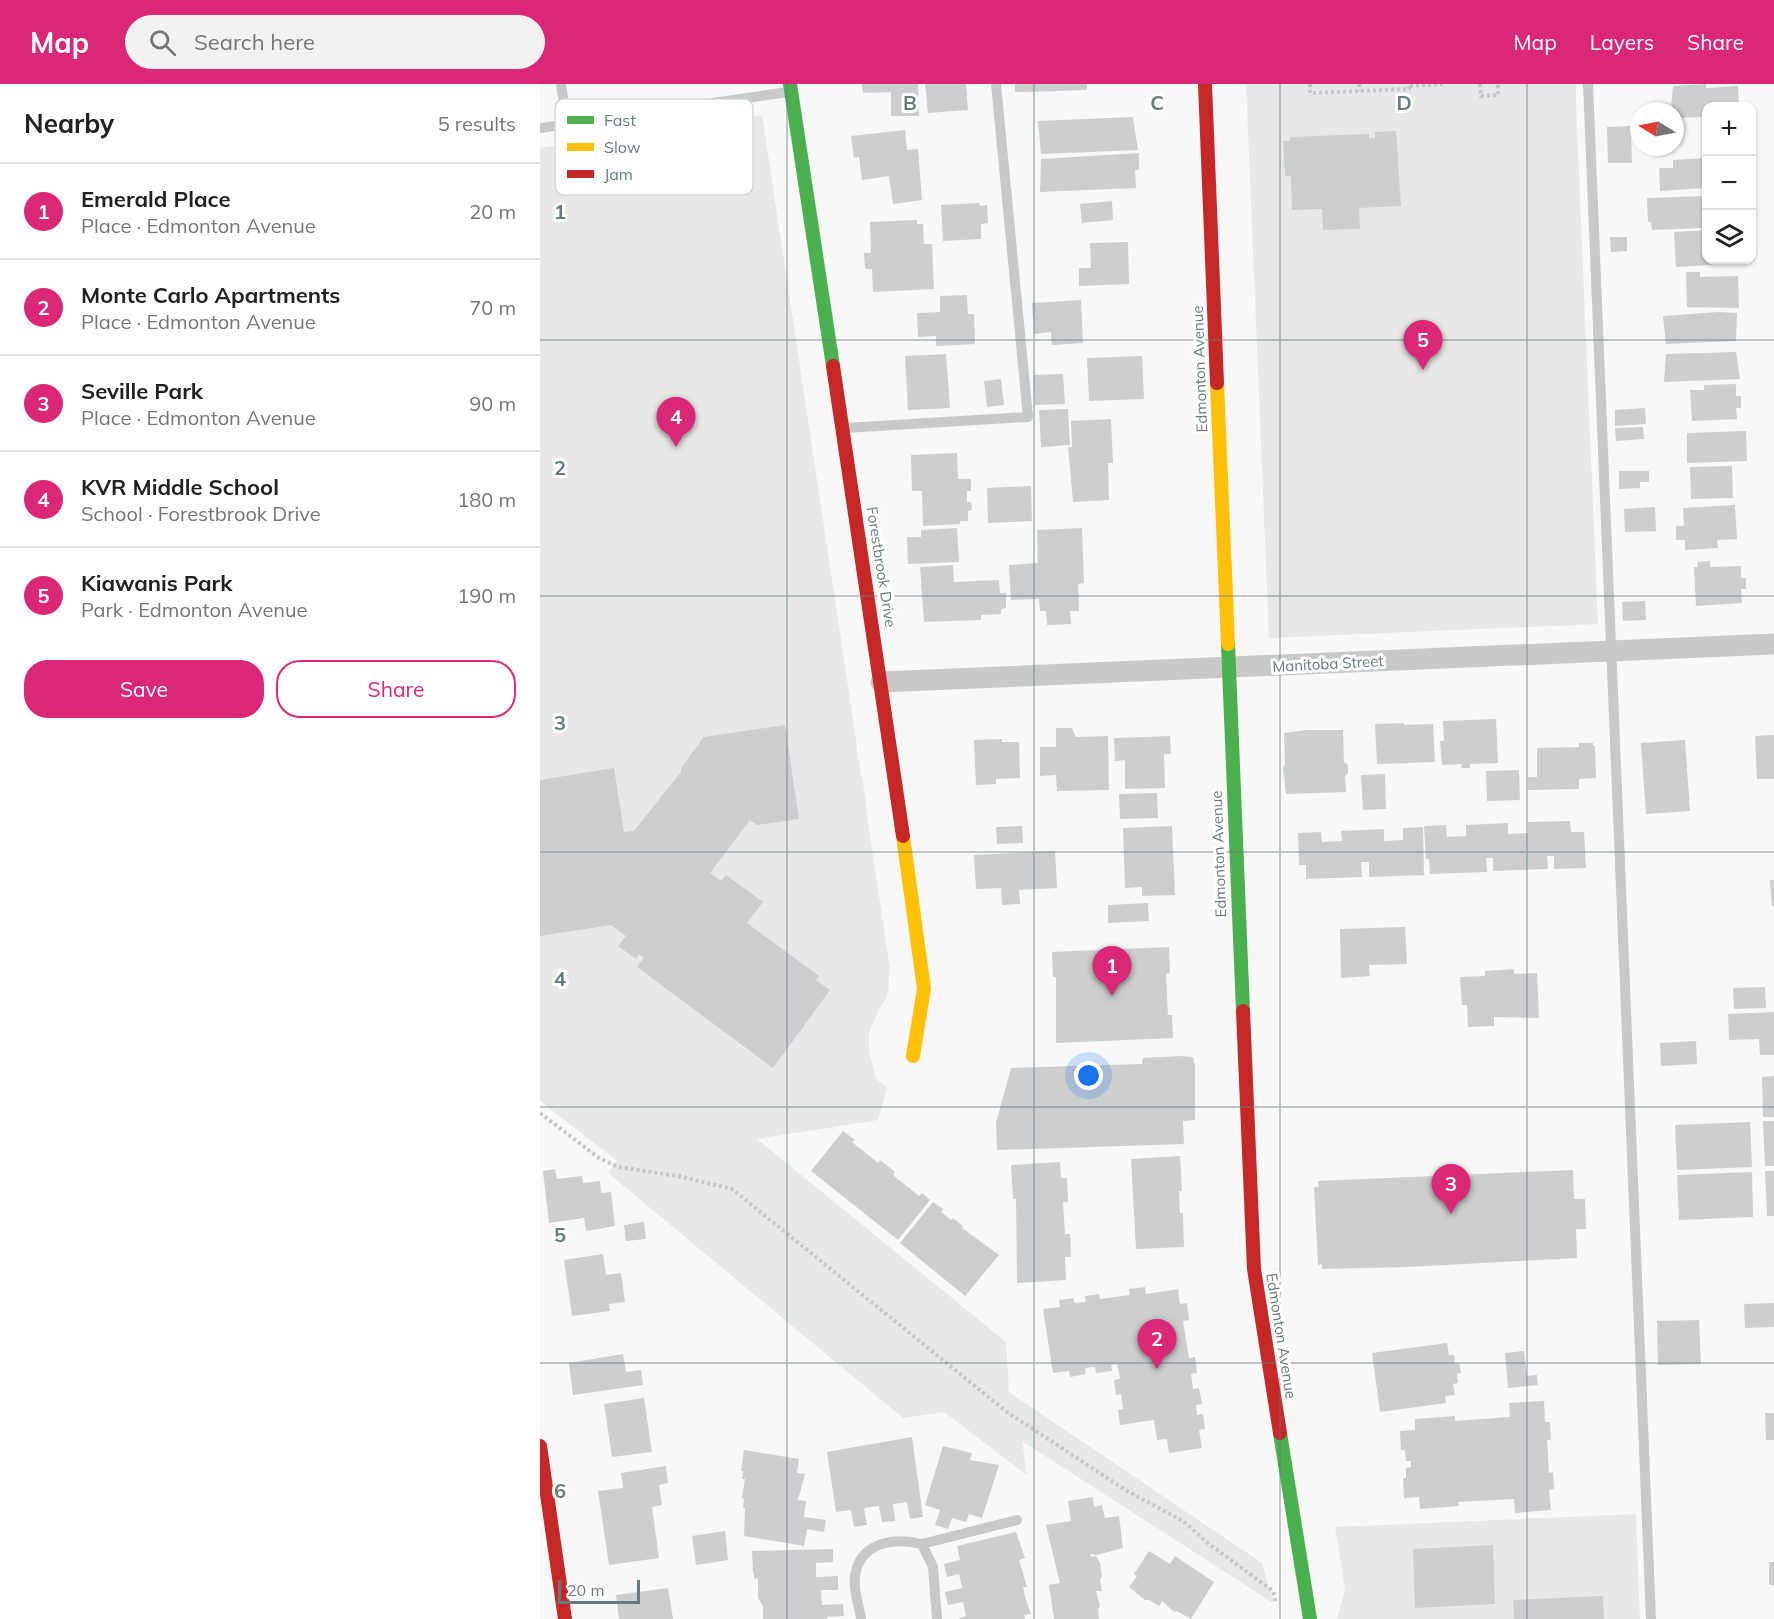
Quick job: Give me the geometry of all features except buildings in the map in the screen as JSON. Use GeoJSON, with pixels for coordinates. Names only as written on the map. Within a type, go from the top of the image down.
{"type":"FeatureCollection","features":[{"type":"Feature","properties":{"kind":"street","name":"Edmonton Avenue"},"geometry":{"type":"LineString","coordinates":[[1205,84],[1254,1269],[1310,1619]]}},
{"type":"Feature","properties":{"kind":"street","name":"Forestbrook Drive"},"geometry":{"type":"LineString","coordinates":[[791,88],[881,682],[924,988],[914,1056]]}},
{"type":"Feature","properties":{"kind":"street","name":"Manitoba Street"},"geometry":{"type":"LineString","coordinates":[[881,682],[1774,644]]}},
{"type":"Feature","properties":{"kind":"street"},"geometry":{"type":"LineString","coordinates":[[540,1446],[565,1619]]}},
{"type":"Feature","properties":{"kind":"lane"},"geometry":{"type":"LineString","coordinates":[[561,84],[563,99]]}},
{"type":"Feature","properties":{"kind":"lane"},"geometry":{"type":"LineString","coordinates":[[843,428],[1028,417],[996,84]]}},
{"type":"Feature","properties":{"kind":"lane"},"geometry":{"type":"LineString","coordinates":[[1588,84],[1651,1619]]}},
{"type":"Feature","properties":{"kind":"lane"},"geometry":{"type":"LineString","coordinates":[[723,99],[791,88]]}},
{"type":"Feature","properties":{"kind":"lane"},"geometry":{"type":"LineString","coordinates":[[540,128],[555,126]]}},
{"type":"Feature","properties":{"kind":"lane"},"geometry":{"type":"LineString","coordinates":[[861,1619],[854,1577],[860,1559],[873,1546],[903,1539],[922,1544],[1017,1520]]}},
{"type":"Feature","properties":{"kind":"lane"},"geometry":{"type":"LineString","coordinates":[[922,1544],[933,1567],[937,1619]]}},
{"type":"Feature","properties":{"kind":"path"},"geometry":{"type":"LineString","coordinates":[[1310,84],[1310,93],[1409,89],[1410,85],[1444,84]]}},
{"type":"Feature","properties":{"kind":"path"},"geometry":{"type":"LineString","coordinates":[[1359,84],[1360,91]]}},
{"type":"Feature","properties":{"kind":"path"},"geometry":{"type":"LineString","coordinates":[[1480,84],[1481,96],[1498,95],[1498,84]]}},
{"type":"Feature","properties":{"kind":"path"},"geometry":{"type":"LineString","coordinates":[[540,1113],[599,1158],[618,1167],[678,1176],[732,1189],[1007,1412],[1127,1491],[1183,1521],[1209,1544],[1273,1591]]}},
{"type":"Feature","properties":{"kind":"shaded area"},"geometry":{"type":"Polygon","coordinates":[[[1246,84],[1576,84],[1576,103],[1248,117],[1246,84]]]}},
{"type":"Feature","properties":{"kind":"shaded area"},"geometry":{"type":"Polygon","coordinates":[[[1246,84],[1300,84],[1301,114],[1576,103],[1598,624],[1269,638],[1246,84]]]}},
{"type":"Feature","properties":{"kind":"shaded area"},"geometry":{"type":"Polygon","coordinates":[[[762,115],[890,969],[887,996],[872,1021],[867,1043],[876,1079],[887,1088],[878,1120],[617,1161],[540,1101],[540,148],[555,146],[555,195],[753,195],[753,116],[762,115]]]}},
{"type":"Feature","properties":{"kind":"shaded area"},"geometry":{"type":"Polygon","coordinates":[[[762,115],[857,746],[844,747],[839,715],[806,720],[805,715],[704,730],[694,745],[636,752],[647,738],[642,704],[638,705],[642,736],[632,751],[601,755],[586,745],[587,752],[540,759],[540,148],[555,146],[555,195],[753,195],[753,116],[762,115]]]}},
{"type":"Feature","properties":{"kind":"shaded area"},"geometry":{"type":"Polygon","coordinates":[[[862,776],[867,810],[858,816],[821,822],[820,814],[853,808],[849,783],[852,778],[862,776]]]}},
{"type":"Feature","properties":{"kind":"shaded area"},"geometry":{"type":"Polygon","coordinates":[[[751,828],[787,854],[798,919],[790,931],[764,912],[770,902],[732,873],[727,879],[719,872],[751,828]]]}},
{"type":"Feature","properties":{"kind":"shaded area"},"geometry":{"type":"Polygon","coordinates":[[[865,829],[881,938],[812,948],[797,839],[865,829]]]}},
{"type":"Feature","properties":{"kind":"shaded area"},"geometry":{"type":"Polygon","coordinates":[[[570,948],[573,970],[581,976],[546,1025],[540,1026],[540,953],[570,948]]]}},
{"type":"Feature","properties":{"kind":"shaded area"},"geometry":{"type":"Polygon","coordinates":[[[888,954],[889,989],[869,1031],[869,1060],[857,1064],[852,1040],[809,1046],[872,956],[888,954]]]}},
{"type":"Feature","properties":{"kind":"shaded area"},"geometry":{"type":"Polygon","coordinates":[[[591,985],[624,1009],[602,1038],[570,1014],[591,985]]]}},
{"type":"Feature","properties":{"kind":"shaded area"},"geometry":{"type":"Polygon","coordinates":[[[695,1016],[737,1047],[682,1055],[675,1019],[695,1016]]]}},
{"type":"Feature","properties":{"kind":"shaded area"},"geometry":{"type":"Polygon","coordinates":[[[635,1017],[644,1024],[662,1021],[668,1058],[635,1062],[613,1046],[635,1017]]]}},
{"type":"Feature","properties":{"kind":"shaded area"},"geometry":{"type":"Polygon","coordinates":[[[757,1139],[1006,1342],[1009,1392],[1262,1563],[1273,1603],[1022,1441],[1027,1475],[944,1412],[903,1418],[608,1173],[617,1161],[757,1139]]]}},
{"type":"Feature","properties":{"kind":"shaded area"},"geometry":{"type":"Polygon","coordinates":[[[1636,1514],[1640,1619],[1337,1619],[1345,1590],[1335,1527],[1636,1514]]]}},
{"type":"Feature","properties":{"kind":"traffic: fast"},"geometry":{"type":"LineString","coordinates":[[790,84],[833,366]]}},
{"type":"Feature","properties":{"kind":"traffic: fast"},"geometry":{"type":"LineString","coordinates":[[1228,644],[1243,1011]]}},
{"type":"Feature","properties":{"kind":"traffic: fast"},"geometry":{"type":"LineString","coordinates":[[1280,1433],[1310,1619]]}},
{"type":"Feature","properties":{"kind":"traffic: slow"},"geometry":{"type":"LineString","coordinates":[[1217,383],[1228,644]]}},
{"type":"Feature","properties":{"kind":"traffic: slow"},"geometry":{"type":"LineString","coordinates":[[903,836],[924,989],[913,1056]]}},
{"type":"Feature","properties":{"kind":"traffic: jam"},"geometry":{"type":"LineString","coordinates":[[1205,84],[1217,383]]}},
{"type":"Feature","properties":{"kind":"traffic: jam"},"geometry":{"type":"LineString","coordinates":[[833,366],[903,836]]}},
{"type":"Feature","properties":{"kind":"traffic: jam"},"geometry":{"type":"LineString","coordinates":[[1243,1011],[1254,1269],[1280,1433]]}},
{"type":"Feature","properties":{"kind":"traffic: jam"},"geometry":{"type":"LineString","coordinates":[[540,1446],[565,1619]]}},
{"type":"Feature","properties":{"kind":"place","name":"Kiawanis Park"},"geometry":{"type":"Point","coordinates":[1423,370]}},
{"type":"Feature","properties":{"kind":"place","name":"KVR Middle School"},"geometry":{"type":"Point","coordinates":[676,447]}},
{"type":"Feature","properties":{"kind":"place","name":"Emerald Place"},"geometry":{"type":"Point","coordinates":[1112,996]}},
{"type":"Feature","properties":{"kind":"place","name":"Seville Park"},"geometry":{"type":"Point","coordinates":[1451,1214]}},
{"type":"Feature","properties":{"kind":"place","name":"Monte Carlo Apartments"},"geometry":{"type":"Point","coordinates":[1157,1369]}}]}
